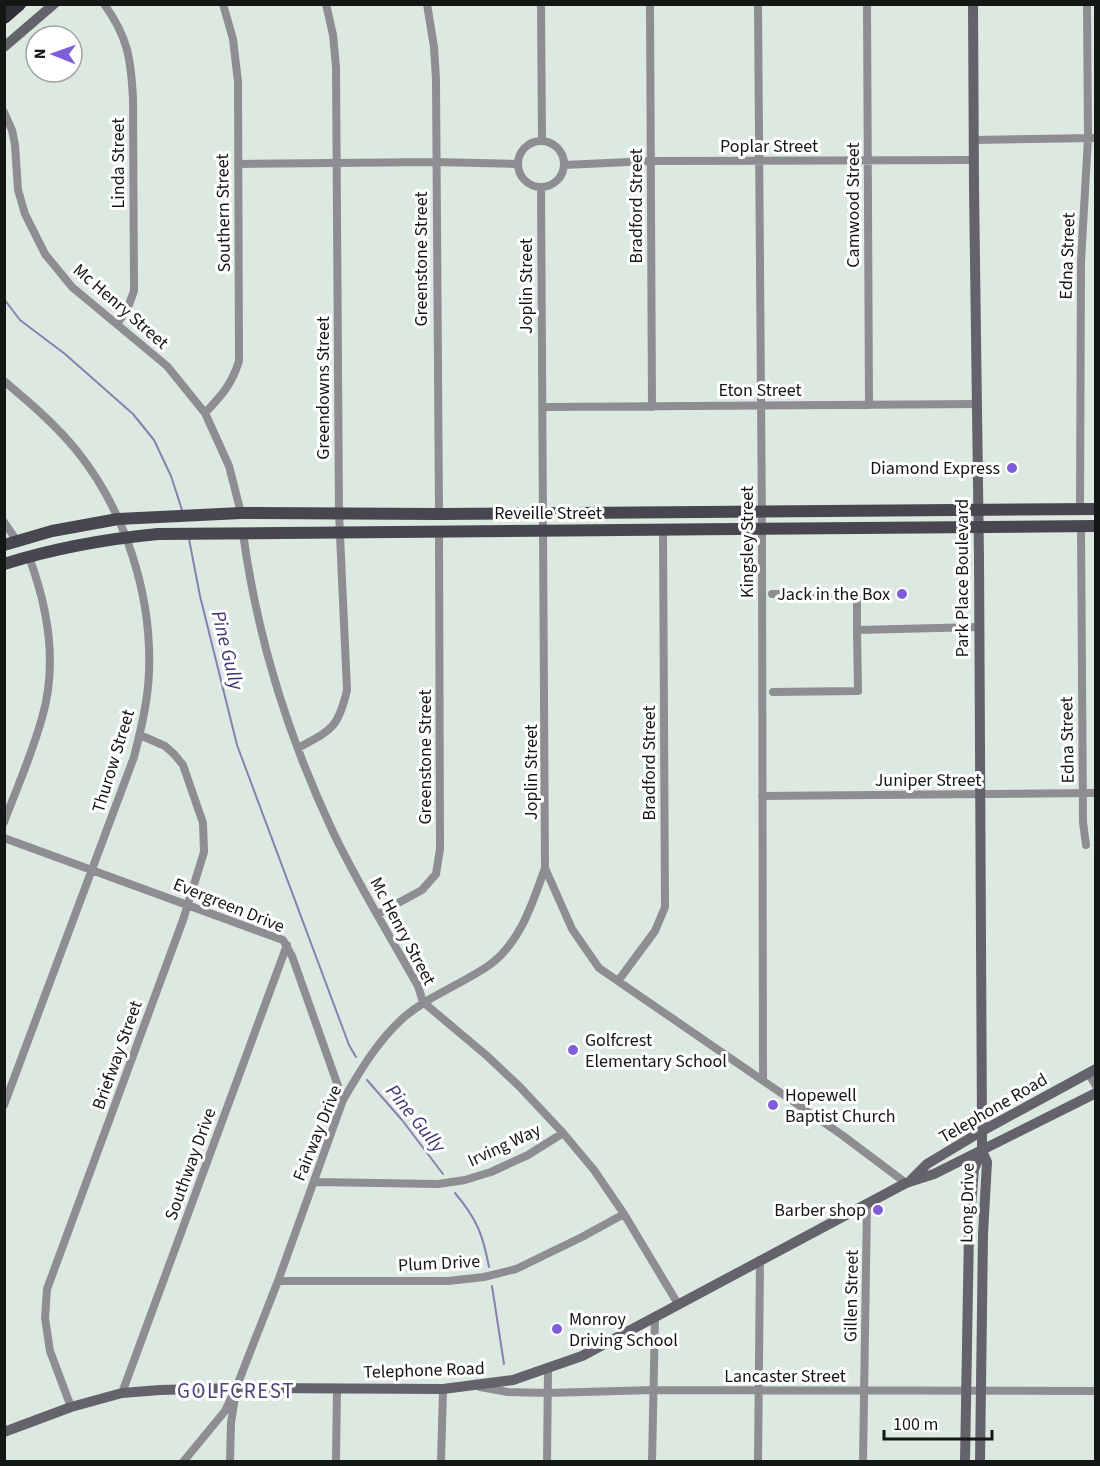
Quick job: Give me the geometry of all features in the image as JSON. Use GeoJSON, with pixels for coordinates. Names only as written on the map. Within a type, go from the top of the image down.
{"type":"FeatureCollection","features":[{"type":"Feature","properties":{"kind":"highway"},"geometry":{"type":"LineString","coordinates":[[4,9],[11,4]]}},
{"type":"Feature","properties":{"kind":"highway"},"geometry":{"type":"LineString","coordinates":[[4,17],[19,4]]}},
{"type":"Feature","properties":{"kind":"main road"},"geometry":{"type":"LineString","coordinates":[[4,47],[54,4]]}},
{"type":"Feature","properties":{"kind":"main road","name":"Park Place Boulevard"},"geometry":{"type":"LineString","coordinates":[[973,4],[979,511],[982,1151]]}},
{"type":"Feature","properties":{"kind":"main road","name":"Reveille Street"},"geometry":{"type":"LineString","coordinates":[[4,545],[51,531],[118,519],[241,513],[439,514],[1095,509]]}},
{"type":"Feature","properties":{"kind":"main road","name":"Reveille Street"},"geometry":{"type":"LineString","coordinates":[[4,564],[78,545],[126,537],[198,533],[1095,526]]}},
{"type":"Feature","properties":{"kind":"main road","name":"Telephone Road"},"geometry":{"type":"LineString","coordinates":[[4,1432],[71,1407],[122,1394],[160,1390],[236,1388],[442,1389],[513,1380],[548,1369],[582,1356],[867,1204],[908,1181],[927,1164],[982,1131],[1092,1071]]}},
{"type":"Feature","properties":{"kind":"main road","name":"Telephone Road"},"geometry":{"type":"LineString","coordinates":[[908,1181],[934,1174],[1095,1093]]}},
{"type":"Feature","properties":{"kind":"main road","name":"Long Drive"},"geometry":{"type":"LineString","coordinates":[[965,1461],[967,1274],[974,1169],[982,1151]]}},
{"type":"Feature","properties":{"kind":"main road","name":"Long Drive"},"geometry":{"type":"LineString","coordinates":[[980,1461],[982,1274],[987,1162],[982,1151]]}},
{"type":"Feature","properties":{"kind":"main road"},"geometry":{"type":"LineString","coordinates":[[967,1274],[982,1274]]}},
{"type":"Feature","properties":{"kind":"street","name":"Linda Street"},"geometry":{"type":"LineString","coordinates":[[104,4],[124,35],[132,72],[134,291],[128,310],[117,324]]}},
{"type":"Feature","properties":{"kind":"street","name":"Southern Street"},"geometry":{"type":"LineString","coordinates":[[206,413],[225,392],[239,361],[238,82],[233,39],[223,4]]}},
{"type":"Feature","properties":{"kind":"street","name":"Greendowns Street"},"geometry":{"type":"LineString","coordinates":[[298,748],[328,731],[342,713],[347,690],[339,513],[336,67],[333,35],[326,4]]}},
{"type":"Feature","properties":{"kind":"street","name":"Greenstone Street"},"geometry":{"type":"LineString","coordinates":[[428,4],[436,80],[439,514]]}},
{"type":"Feature","properties":{"kind":"street"},"geometry":{"type":"LineString","coordinates":[[541,4],[542,141]]}},
{"type":"Feature","properties":{"kind":"street","name":"Bradford Street"},"geometry":{"type":"LineString","coordinates":[[650,4],[652,407]]}},
{"type":"Feature","properties":{"kind":"street","name":"Kingsley Street"},"geometry":{"type":"LineString","coordinates":[[758,4],[763,1080]]}},
{"type":"Feature","properties":{"kind":"street","name":"Camwood Street"},"geometry":{"type":"LineString","coordinates":[[867,4],[868,405]]}},
{"type":"Feature","properties":{"kind":"street","name":"Edna Street"},"geometry":{"type":"LineString","coordinates":[[1080,509],[1081,262],[1092,138],[1088,4]]}},
{"type":"Feature","properties":{"kind":"street","name":"Mc Henry Street"},"geometry":{"type":"LineString","coordinates":[[4,112],[12,130],[15,145],[18,190],[25,214],[45,254],[72,287],[167,366],[206,413],[229,466],[241,513]]}},
{"type":"Feature","properties":{"kind":"street"},"geometry":{"type":"LineString","coordinates":[[974,140],[1092,138]]}},
{"type":"Feature","properties":{"kind":"street"},"geometry":{"type":"LineString","coordinates":[[542,141],[553,144],[561,153],[564,165],[561,176],[552,184],[541,187],[529,184],[521,175],[518,164],[521,152],[530,144],[542,141]]}},
{"type":"Feature","properties":{"kind":"street","name":"Poplar Street"},"geometry":{"type":"LineString","coordinates":[[564,165],[650,161],[974,160]]}},
{"type":"Feature","properties":{"kind":"street"},"geometry":{"type":"LineString","coordinates":[[238,164],[436,162],[518,164]]}},
{"type":"Feature","properties":{"kind":"street","name":"Joplin Street"},"geometry":{"type":"LineString","coordinates":[[541,187],[545,868],[572,929],[599,968],[908,1181]]}},
{"type":"Feature","properties":{"kind":"street","name":"Thurow Street"},"geometry":{"type":"LineString","coordinates":[[4,381],[44,415],[77,451],[105,492],[126,537],[140,581],[149,643],[148,685],[140,735],[130,770],[4,1105]]}},
{"type":"Feature","properties":{"kind":"street","name":"Eton Street"},"geometry":{"type":"LineString","coordinates":[[543,407],[976,404]]}},
{"type":"Feature","properties":{"kind":"street"},"geometry":{"type":"LineString","coordinates":[[4,522],[17,541]]}},
{"type":"Feature","properties":{"kind":"street","name":"Edna Street"},"geometry":{"type":"LineString","coordinates":[[1081,526],[1083,793],[1086,845]]}},
{"type":"Feature","properties":{"kind":"street","name":"Bradford Street"},"geometry":{"type":"LineString","coordinates":[[618,981],[655,931],[665,907],[663,531]]}},
{"type":"Feature","properties":{"kind":"street","name":"Mc Henry Street"},"geometry":{"type":"LineString","coordinates":[[243,532],[266,650],[298,748],[334,834],[418,986],[423,1002],[486,1055],[563,1133],[594,1170],[624,1214],[678,1304]]}},
{"type":"Feature","properties":{"kind":"street","name":"Greenstone Street"},"geometry":{"type":"LineString","coordinates":[[378,914],[422,890],[436,874],[440,849],[439,532]]}},
{"type":"Feature","properties":{"kind":"street"},"geometry":{"type":"LineString","coordinates":[[4,822],[43,717],[50,674],[49,634],[40,585],[29,556]]}},
{"type":"Feature","properties":{"kind":"street"},"geometry":{"type":"LineString","coordinates":[[772,594],[854,594],[857,597],[858,691],[773,692]]}},
{"type":"Feature","properties":{"kind":"street"},"geometry":{"type":"LineString","coordinates":[[857,630],[979,627]]}},
{"type":"Feature","properties":{"kind":"street","name":"Briefway Street"},"geometry":{"type":"LineString","coordinates":[[71,1407],[50,1351],[45,1318],[47,1290],[183,920],[204,852],[205,830],[202,816],[180,760],[165,746],[140,735]]}},
{"type":"Feature","properties":{"kind":"street","name":"Juniper Street"},"geometry":{"type":"LineString","coordinates":[[762,796],[1095,793]]}},
{"type":"Feature","properties":{"kind":"street","name":"Evergreen Drive"},"geometry":{"type":"LineString","coordinates":[[4,838],[279,937],[287,945],[343,1100]]}},
{"type":"Feature","properties":{"kind":"street","name":"Fairway Drive"},"geometry":{"type":"LineString","coordinates":[[183,1461],[225,1411],[236,1388],[278,1281],[343,1100],[381,1040],[423,1002],[490,965],[510,943],[530,910],[545,868]]}},
{"type":"Feature","properties":{"kind":"street","name":"Southway Drive"},"geometry":{"type":"LineString","coordinates":[[122,1394],[287,945]]}},
{"type":"Feature","properties":{"kind":"street"},"geometry":{"type":"LineString","coordinates":[[1092,1071],[1095,1086]]}},
{"type":"Feature","properties":{"kind":"street","name":"Irving Way"},"geometry":{"type":"LineString","coordinates":[[314,1182],[438,1184],[465,1180],[491,1172],[528,1155],[563,1133]]}},
{"type":"Feature","properties":{"kind":"street","name":"Gillen Street"},"geometry":{"type":"LineString","coordinates":[[863,1461],[867,1204]]}},
{"type":"Feature","properties":{"kind":"street","name":"Plum Drive"},"geometry":{"type":"LineString","coordinates":[[278,1281],[448,1281],[484,1277],[516,1269],[624,1214]]}},
{"type":"Feature","properties":{"kind":"street"},"geometry":{"type":"LineString","coordinates":[[758,1461],[760,1260]]}},
{"type":"Feature","properties":{"kind":"street"},"geometry":{"type":"LineString","coordinates":[[652,1461],[655,1317]]}},
{"type":"Feature","properties":{"kind":"street"},"geometry":{"type":"LineString","coordinates":[[547,1461],[548,1369]]}},
{"type":"Feature","properties":{"kind":"street","name":"Lancaster Street"},"geometry":{"type":"LineString","coordinates":[[475,1386],[508,1392],[548,1393],[654,1390],[1095,1391]]}},
{"type":"Feature","properties":{"kind":"street"},"geometry":{"type":"LineString","coordinates":[[230,1461],[231,1423],[236,1388]]}},
{"type":"Feature","properties":{"kind":"street"},"geometry":{"type":"LineString","coordinates":[[336,1461],[337,1389]]}},
{"type":"Feature","properties":{"kind":"street"},"geometry":{"type":"LineString","coordinates":[[441,1461],[442,1389]]}},
{"type":"Feature","properties":{"kind":"waterway","name":"Pine Gully"},"geometry":{"type":"LineString","coordinates":[[4,299],[20,320],[65,354],[133,414],[154,440],[171,476],[183,513]]}},
{"type":"Feature","properties":{"kind":"waterway","name":"Pine Gully"},"geometry":{"type":"LineString","coordinates":[[189,539],[200,596],[237,745],[349,1045],[356,1057]]}},
{"type":"Feature","properties":{"kind":"waterway","name":"Pine Gully"},"geometry":{"type":"LineString","coordinates":[[367,1080],[402,1120],[443,1174]]}},
{"type":"Feature","properties":{"kind":"waterway","name":"Pine Gully"},"geometry":{"type":"LineString","coordinates":[[455,1193],[469,1211],[478,1228],[489,1267]]}},
{"type":"Feature","properties":{"kind":"waterway","name":"Pine Gully"},"geometry":{"type":"LineString","coordinates":[[492,1286],[504,1364]]}},
{"type":"Feature","properties":{"kind":"place","name":"Diamond Express"},"geometry":{"type":"Point","coordinates":[1012,468]}},
{"type":"Feature","properties":{"kind":"place","name":"Jack in the Box"},"geometry":{"type":"Point","coordinates":[902,594]}},
{"type":"Feature","properties":{"kind":"place","name":"Golfcrest Elementary School"},"geometry":{"type":"Point","coordinates":[573,1050]}},
{"type":"Feature","properties":{"kind":"place","name":"Hopewell Baptist Church"},"geometry":{"type":"Point","coordinates":[773,1105]}},
{"type":"Feature","properties":{"kind":"place","name":"Barber shop"},"geometry":{"type":"Point","coordinates":[878,1210]}},
{"type":"Feature","properties":{"kind":"place","name":"Monroy Driving School"},"geometry":{"type":"Point","coordinates":[557,1329]}},
{"type":"Feature","properties":{"kind":"district","name":"GOLFCREST"},"geometry":{"type":"Point","coordinates":[236,1391]}}]}
